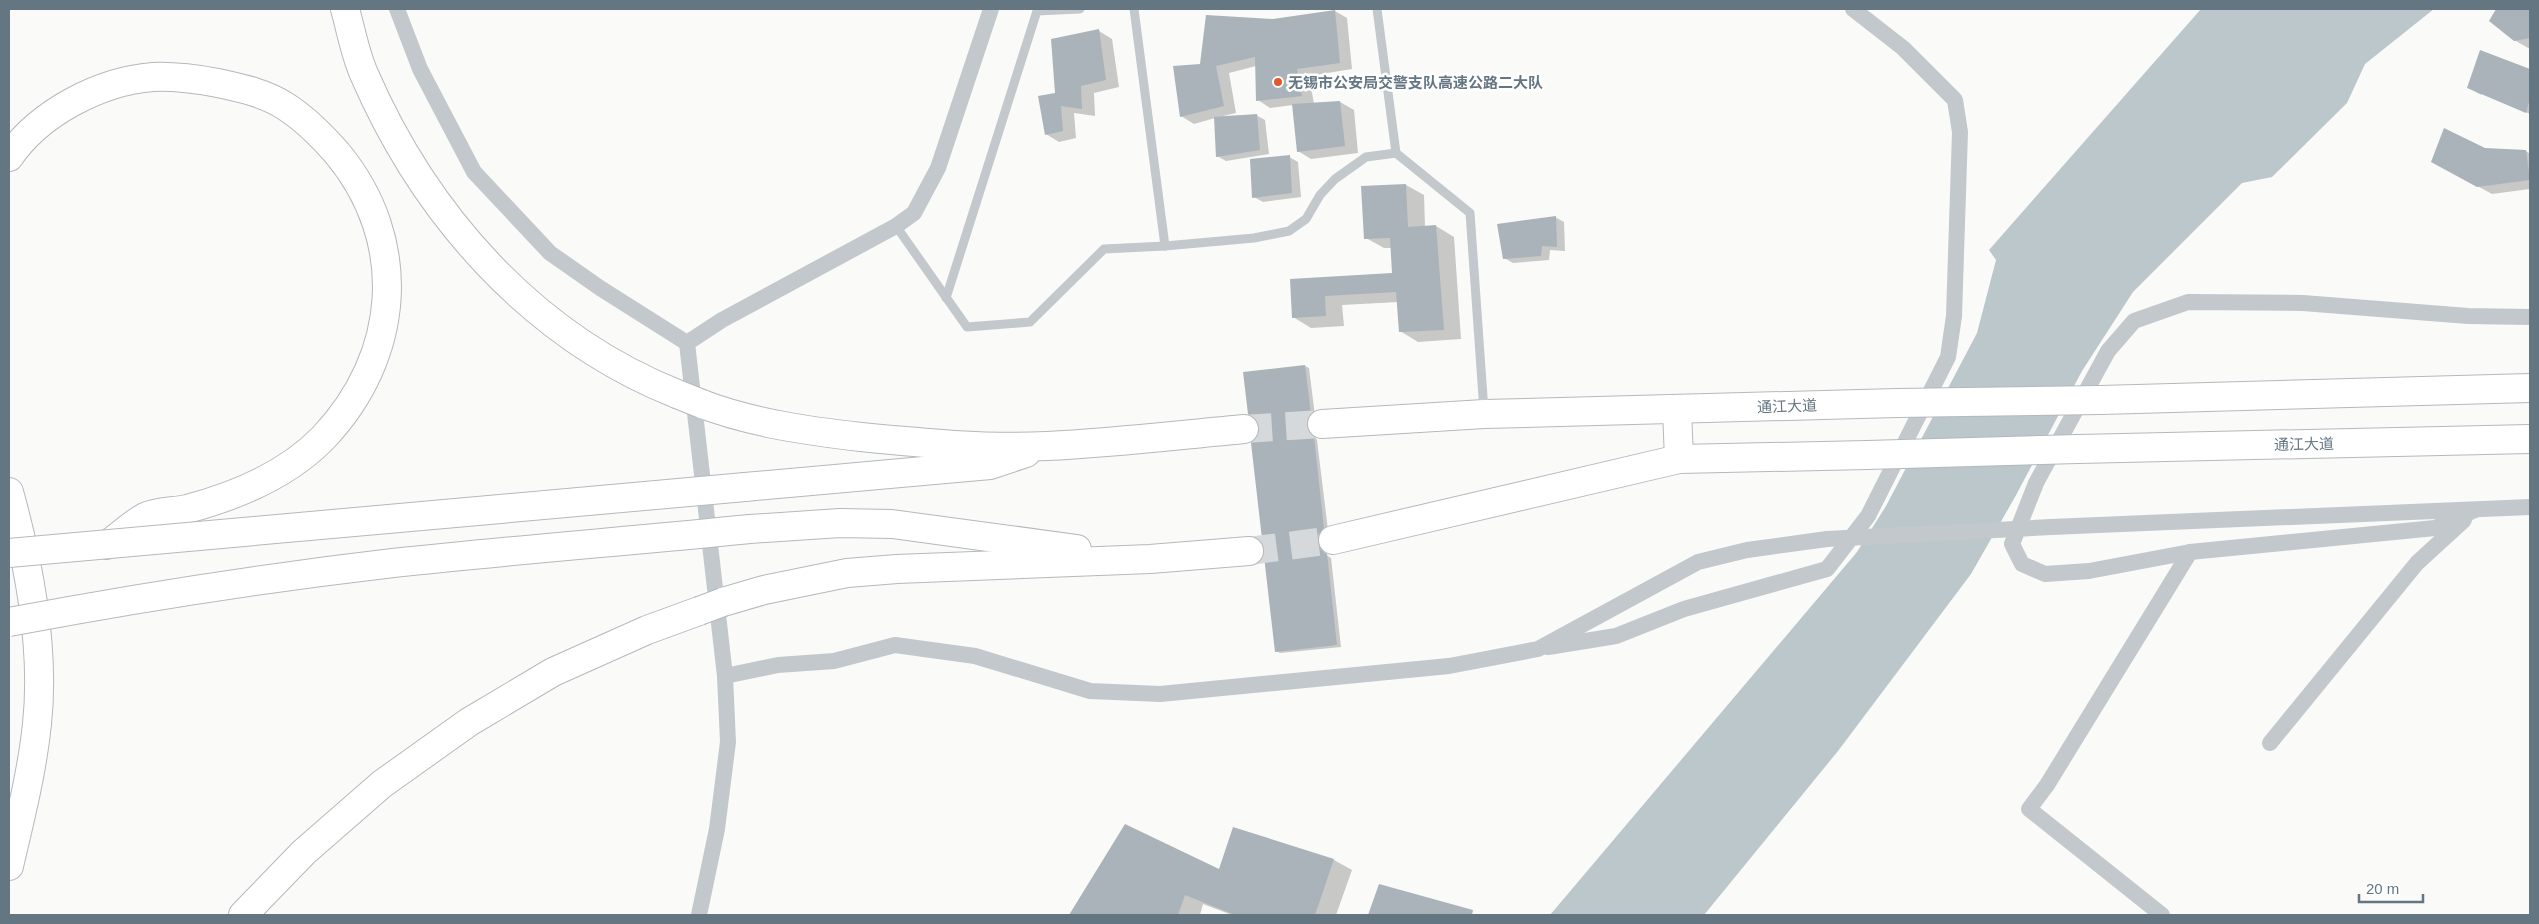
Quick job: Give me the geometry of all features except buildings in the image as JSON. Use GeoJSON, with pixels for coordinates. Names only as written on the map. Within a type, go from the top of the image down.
{"type":"FeatureCollection","features":[{"type":"Feature","properties":{"kind":"highway"},"geometry":{"type":"LineString","coordinates":[[345,9],[363,72],[400,149],[454,228],[512,289],[584,345],[655,385],[702,404],[778,425],[906,441],[1046,446],[1244,429]]}},
{"type":"Feature","properties":{"kind":"highway"},"geometry":{"type":"LineString","coordinates":[[9,157],[42,122],[80,98],[114,84],[152,77],[188,78],[247,89],[285,106],[323,137],[355,174],[371,204],[385,254],[388,284],[378,349],[363,385],[346,412],[321,440],[290,465],[257,485],[194,506],[147,516],[107,545]]}},
{"type":"Feature","properties":{"kind":"highway","name":"通江大道"},"geometry":{"type":"LineString","coordinates":[[1322,424],[1484,414],[2530,388]]}},
{"type":"Feature","properties":{"kind":"highway"},"geometry":{"type":"LineString","coordinates":[[1333,540],[1679,459],[1677,410]]}},
{"type":"Feature","properties":{"kind":"highway","name":"通江大道"},"geometry":{"type":"LineString","coordinates":[[1679,459],[2530,439]]}},
{"type":"Feature","properties":{"kind":"highway"},"geometry":{"type":"LineString","coordinates":[[9,553],[990,465],[1046,446]]}},
{"type":"Feature","properties":{"kind":"highway"},"geometry":{"type":"LineString","coordinates":[[9,492],[28,568],[38,654],[37,723],[26,797],[9,866]]}},
{"type":"Feature","properties":{"kind":"highway"},"geometry":{"type":"LineString","coordinates":[[9,622],[126,600],[394,563],[750,529],[840,523],[892,524],[1150,559]]}},
{"type":"Feature","properties":{"kind":"highway"},"geometry":{"type":"LineString","coordinates":[[243,915],[304,852],[382,784],[469,722],[553,672],[647,630],[764,590],[847,573],[897,569],[1150,559],[1249,551]]}},
{"type":"Feature","properties":{"kind":"street"},"geometry":{"type":"LineString","coordinates":[[397,9],[420,69],[474,172],[550,253],[600,288],[687,343]]}},
{"type":"Feature","properties":{"kind":"street"},"geometry":{"type":"LineString","coordinates":[[687,343],[722,320],[896,226],[914,213],[938,168],[991,9]]}},
{"type":"Feature","properties":{"kind":"street"},"geometry":{"type":"LineString","coordinates":[[725,676],[778,665],[834,661],[895,645],[975,656],[1090,691],[1160,694],[1449,666],[1616,636],[1684,608],[1826,569],[1868,516],[1948,357],[1954,316],[1960,141],[1956,100],[1903,48],[1853,9]]}},
{"type":"Feature","properties":{"kind":"street"},"geometry":{"type":"LineString","coordinates":[[2475,510],[2435,528],[2190,552],[2089,571],[2045,574],[2022,564],[2012,544],[2036,483],[2103,360],[2134,321],[2188,302],[2303,303],[2468,316],[2530,317]]}},
{"type":"Feature","properties":{"kind":"street"},"geometry":{"type":"LineString","coordinates":[[687,343],[725,676],[728,742],[716,829],[698,915]]}},
{"type":"Feature","properties":{"kind":"street"},"geometry":{"type":"LineString","coordinates":[[1538,649],[1602,612],[1698,562],[1747,550],[1826,539],[2530,507]]}},
{"type":"Feature","properties":{"kind":"street"},"geometry":{"type":"LineString","coordinates":[[2270,743],[2417,563],[2475,510]]}},
{"type":"Feature","properties":{"kind":"street"},"geometry":{"type":"LineString","coordinates":[[2162,915],[2029,809],[2048,785],[2190,552]]}},
{"type":"Feature","properties":{"kind":"lane"},"geometry":{"type":"LineString","coordinates":[[946,298],[1037,11],[1080,9]]}},
{"type":"Feature","properties":{"kind":"lane"},"geometry":{"type":"LineString","coordinates":[[1134,9],[1165,246]]}},
{"type":"Feature","properties":{"kind":"lane"},"geometry":{"type":"LineString","coordinates":[[1377,9],[1396,152],[1470,213],[1484,414]]}},
{"type":"Feature","properties":{"kind":"lane"},"geometry":{"type":"LineString","coordinates":[[896,226],[967,328],[1030,322],[1104,249],[1254,238],[1289,232],[1306,219],[1320,195],[1335,179],[1366,157],[1396,152]]}},
{"type":"Feature","properties":{"kind":"shaded area"},"geometry":{"type":"Polygon","coordinates":[[[2201,9],[2434,9],[2365,64],[2347,103],[2272,177],[2242,183],[2133,292],[2082,371],[2015,497],[1971,574],[1838,751],[1704,915],[1550,915],[1857,552],[1886,506],[1977,333],[1996,260],[1989,250],[2201,9]]]}},
{"type":"Feature","properties":{"kind":"tunnel"},"geometry":{"type":"LineString","coordinates":[[1244,429],[1322,424]]}},
{"type":"Feature","properties":{"kind":"tunnel"},"geometry":{"type":"LineString","coordinates":[[1249,551],[1333,540]]}},
{"type":"Feature","properties":{"kind":"place","name":"无锡市公安局交警支队高速公路二大队"},"geometry":{"type":"Point","coordinates":[1278,82]}}]}
